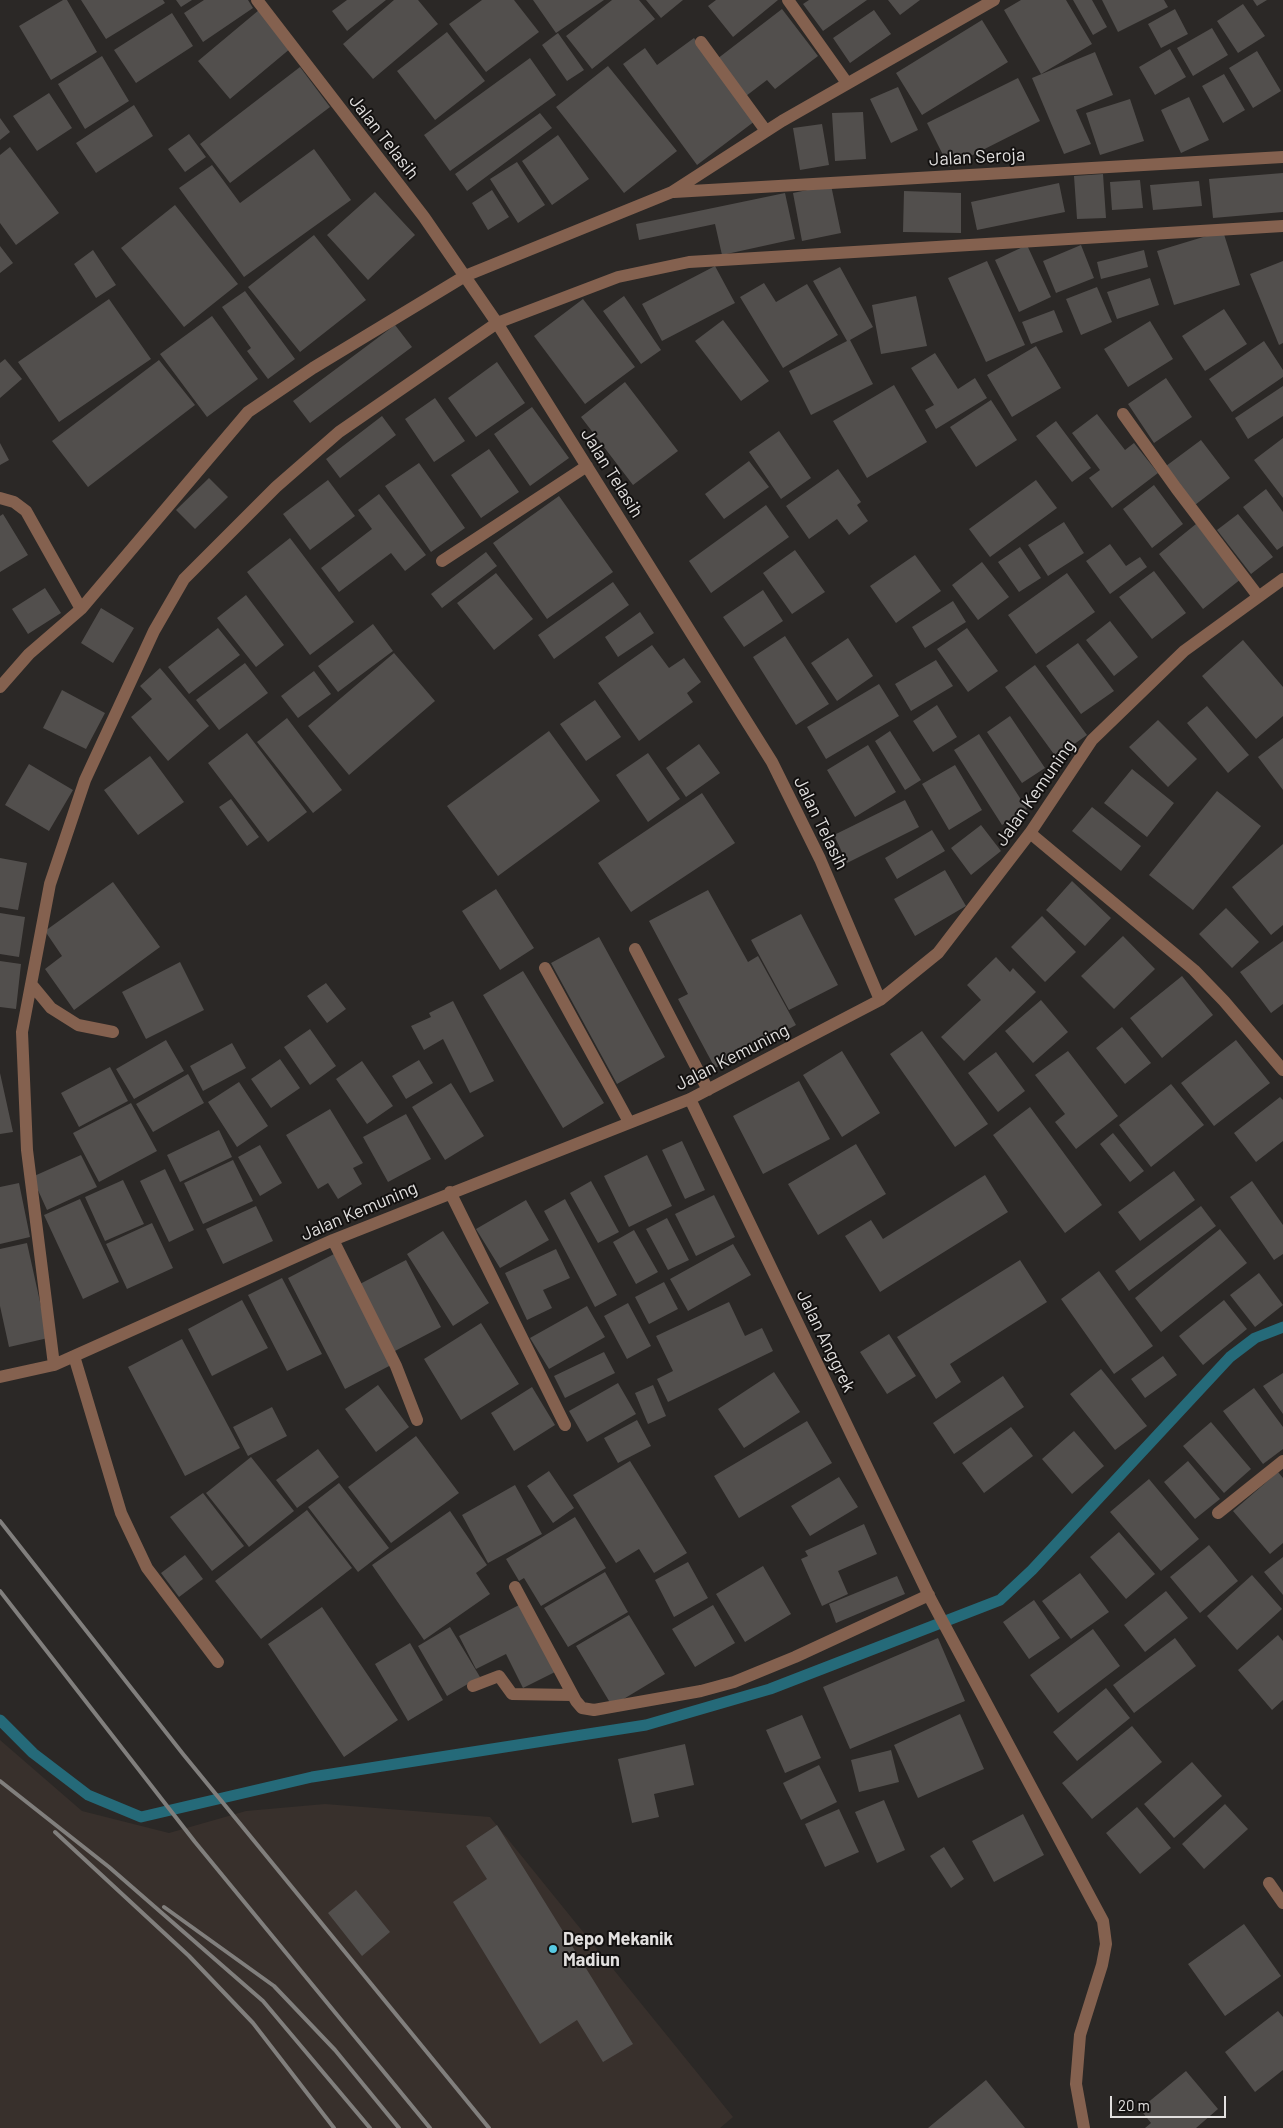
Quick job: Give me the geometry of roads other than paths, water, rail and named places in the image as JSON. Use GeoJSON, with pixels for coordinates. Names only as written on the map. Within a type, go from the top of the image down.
{"type":"FeatureCollection","features":[{"type":"Feature","properties":{"kind":"street","name":"Jalan Telasih"},"geometry":{"type":"LineString","coordinates":[[257,0],[424,217],[497,323],[772,762],[820,858],[880,1000]]}},
{"type":"Feature","properties":{"kind":"street"},"geometry":{"type":"LineString","coordinates":[[788,0],[847,83]]}},
{"type":"Feature","properties":{"kind":"street"},"geometry":{"type":"LineString","coordinates":[[0,687],[29,654],[81,609],[248,412],[313,368],[465,276],[672,192],[766,131],[994,0]]}},
{"type":"Feature","properties":{"kind":"street"},"geometry":{"type":"LineString","coordinates":[[700,42],[766,131]]}},
{"type":"Feature","properties":{"kind":"street","name":"Jalan Seroja"},"geometry":{"type":"LineString","coordinates":[[672,192],[1283,156]]}},
{"type":"Feature","properties":{"kind":"street"},"geometry":{"type":"LineString","coordinates":[[54,1365],[27,1150],[22,1032],[50,884],[85,780],[150,639],[184,579],[276,487],[339,432],[497,323],[618,277],[689,262],[1283,226]]}},
{"type":"Feature","properties":{"kind":"street"},"geometry":{"type":"LineString","coordinates":[[1123,414],[1176,488],[1258,596]]}},
{"type":"Feature","properties":{"kind":"street"},"geometry":{"type":"LineString","coordinates":[[442,561],[587,466]]}},
{"type":"Feature","properties":{"kind":"street"},"geometry":{"type":"LineString","coordinates":[[0,498],[14,502],[26,511],[81,609]]}},
{"type":"Feature","properties":{"kind":"street","name":"Jalan Kemuning"},"geometry":{"type":"LineString","coordinates":[[0,1377],[54,1365],[333,1240],[450,1192],[690,1099],[880,1000],[938,953],[1030,833],[1092,740],[1184,651],[1258,596],[1283,580]]}},
{"type":"Feature","properties":{"kind":"street"},"geometry":{"type":"LineString","coordinates":[[1030,833],[1194,970],[1224,1001],[1283,1070]]}},
{"type":"Feature","properties":{"kind":"street"},"geometry":{"type":"LineString","coordinates":[[635,950],[708,1090]]}},
{"type":"Feature","properties":{"kind":"street"},"geometry":{"type":"LineString","coordinates":[[545,968],[630,1122]]}},
{"type":"Feature","properties":{"kind":"street"},"geometry":{"type":"LineString","coordinates":[[32,985],[51,1008],[78,1025],[113,1032]]}},
{"type":"Feature","properties":{"kind":"street","name":"Jalan Anggrek"},"geometry":{"type":"LineString","coordinates":[[690,1099],[956,1649],[1103,1921],[1106,1944],[1102,1965],[1080,2035],[1076,2084],[1084,2128]]}},
{"type":"Feature","properties":{"kind":"street"},"geometry":{"type":"LineString","coordinates":[[450,1192],[565,1425]]}},
{"type":"Feature","properties":{"kind":"street"},"geometry":{"type":"LineString","coordinates":[[333,1240],[396,1366],[417,1420]]}},
{"type":"Feature","properties":{"kind":"street"},"geometry":{"type":"LineString","coordinates":[[74,1356],[121,1513],[147,1568],[218,1662]]}},
{"type":"Feature","properties":{"kind":"street"},"geometry":{"type":"LineString","coordinates":[[1218,1513],[1283,1461]]}},
{"type":"Feature","properties":{"kind":"street"},"geometry":{"type":"LineString","coordinates":[[515,1587],[572,1695],[582,1708],[594,1710],[701,1691],[734,1682],[795,1657],[930,1596]]}},
{"type":"Feature","properties":{"kind":"street"},"geometry":{"type":"LineString","coordinates":[[473,1686],[499,1676],[512,1694],[572,1695]]}},
{"type":"Feature","properties":{"kind":"street"},"geometry":{"type":"LineString","coordinates":[[1269,1883],[1283,1903]]}},
{"type":"Feature","properties":{"kind":"waterway"},"geometry":{"type":"LineString","coordinates":[[0,1720],[33,1753],[88,1795],[141,1817],[312,1777],[646,1725],[770,1689],[1000,1600],[1032,1570],[1230,1357],[1255,1338],[1283,1327]]}},
{"type":"Feature","properties":{"kind":"railway"},"geometry":{"type":"LineString","coordinates":[[0,1521],[183,1754],[489,2128]]}},
{"type":"Feature","properties":{"kind":"railway"},"geometry":{"type":"LineString","coordinates":[[0,1591],[195,1842],[430,2128]]}},
{"type":"Feature","properties":{"kind":"railway"},"geometry":{"type":"LineString","coordinates":[[0,1781],[109,1867],[263,2001],[370,2128]]}},
{"type":"Feature","properties":{"kind":"railway"},"geometry":{"type":"LineString","coordinates":[[55,1832],[189,1956],[253,2023],[334,2128]]}},
{"type":"Feature","properties":{"kind":"railway"},"geometry":{"type":"LineString","coordinates":[[164,1907],[274,1986],[335,2050],[399,2128]]}},
{"type":"Feature","properties":{"kind":"place","name":"Depo Mekanik Madiun"},"geometry":{"type":"Point","coordinates":[553,1949]}}]}
